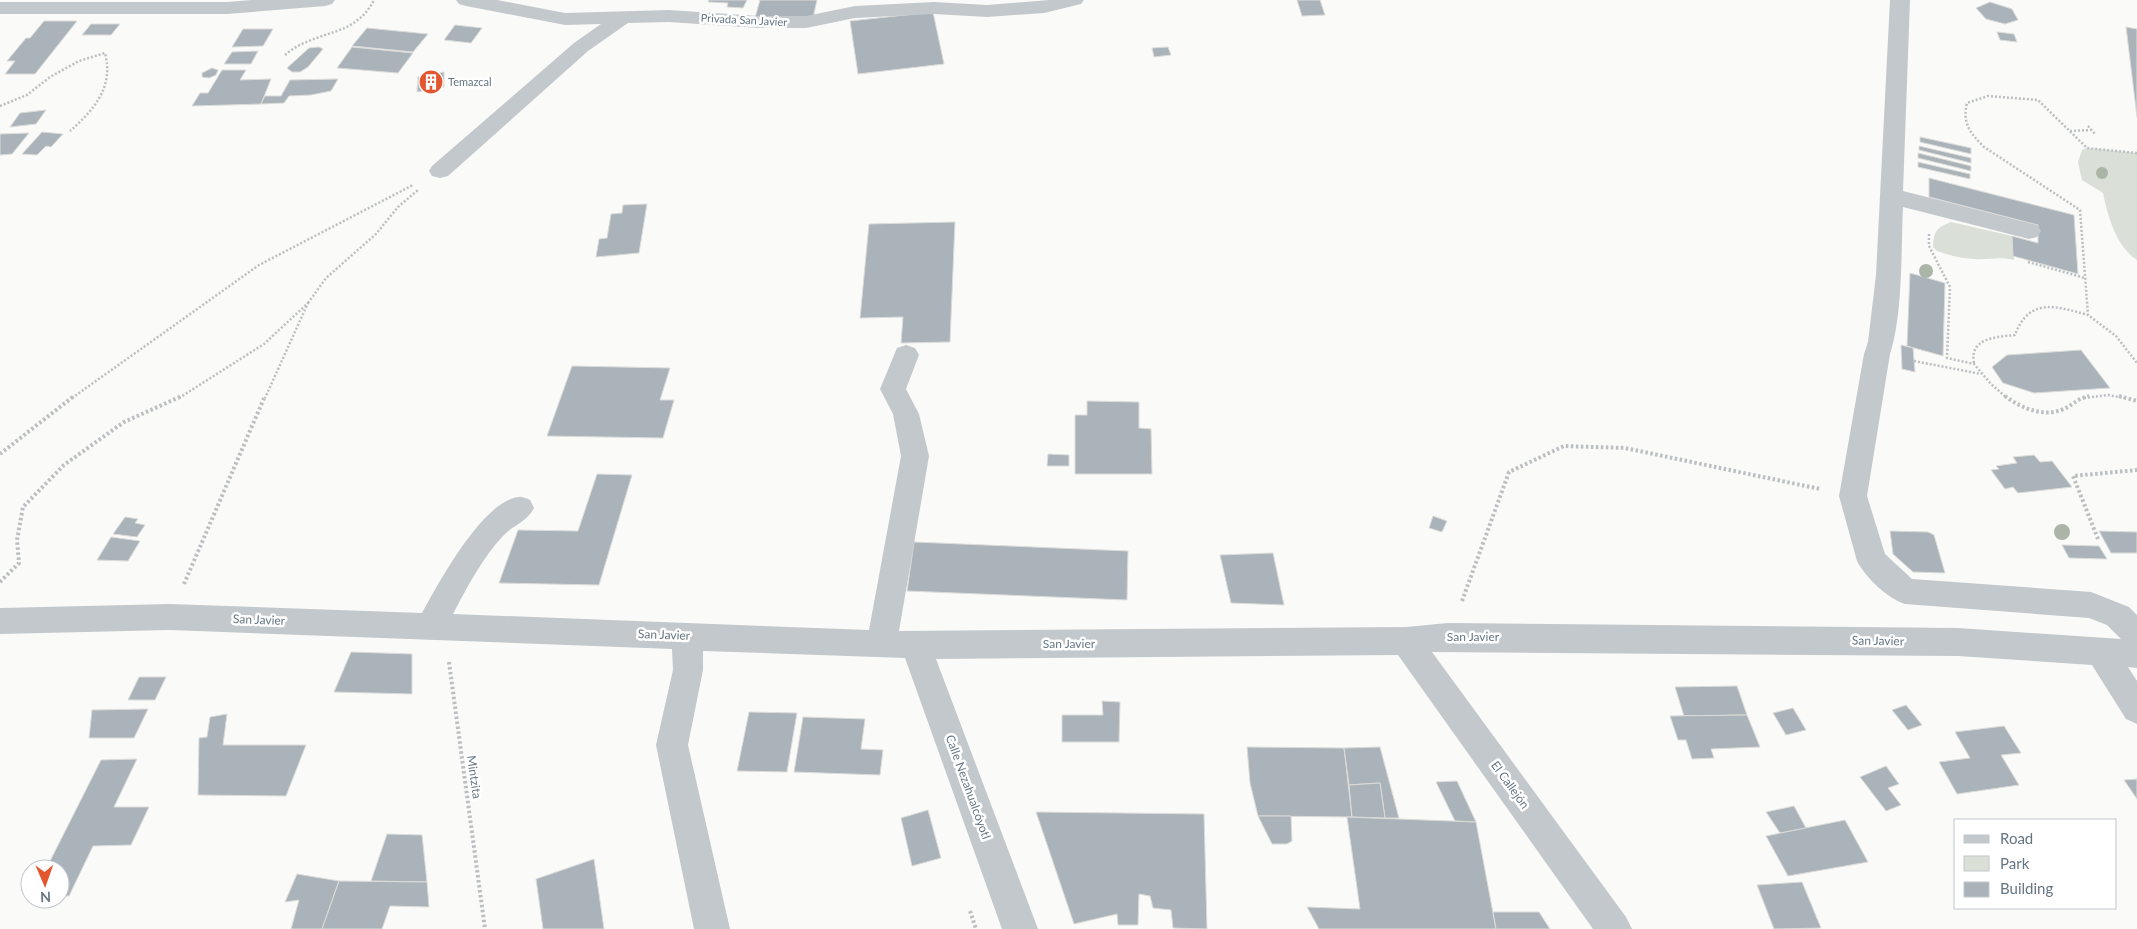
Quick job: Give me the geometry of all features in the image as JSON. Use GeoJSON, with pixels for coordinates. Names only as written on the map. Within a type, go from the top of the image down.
{"type":"FeatureCollection","features":[{"type":"Feature","properties":{"kind":"street"},"geometry":{"type":"LineString","coordinates":[[0,8],[45,4],[227,8],[325,0]]}},
{"type":"Feature","properties":{"kind":"street","name":"Privada San Javier"},"geometry":{"type":"LineString","coordinates":[[466,0],[565,20],[669,16],[759,22],[806,22],[855,12],[934,8],[986,11],[1044,7],[1074,0]]}},
{"type":"Feature","properties":{"kind":"street"},"geometry":{"type":"LineString","coordinates":[[440,171],[574,53],[648,0]]}},
{"type":"Feature","properties":{"kind":"street"},"geometry":{"type":"LineString","coordinates":[[1900,0],[1888,275],[1881,342],[1877,354],[1853,496],[1872,561],[1906,591],[2091,605],[2118,616],[2137,635]]}},
{"type":"Feature","properties":{"kind":"street"},"geometry":{"type":"LineString","coordinates":[[1891,196],[2029,231]]}},
{"type":"Feature","properties":{"kind":"street"},"geometry":{"type":"LineString","coordinates":[[882,644],[915,456],[906,414],[893,389],[906,355]]}},
{"type":"Feature","properties":{"kind":"street"},"geometry":{"type":"LineString","coordinates":[[437,627],[459,574],[493,527],[520,508]]}},
{"type":"Feature","properties":{"kind":"street","name":"San Javier"},"geometry":{"type":"LineString","coordinates":[[0,621],[170,617],[916,645],[1406,641],[1448,637],[1958,642],[2137,654]]}},
{"type":"Feature","properties":{"kind":"street"},"geometry":{"type":"LineString","coordinates":[[687,636],[688,670],[672,744],[712,929]]}},
{"type":"Feature","properties":{"kind":"street","name":"El Callejón"},"geometry":{"type":"LineString","coordinates":[[1406,641],[1614,929]]}},
{"type":"Feature","properties":{"kind":"street","name":"Calle Nezahualcóyotl"},"geometry":{"type":"LineString","coordinates":[[916,645],[1020,929]]}},
{"type":"Feature","properties":{"kind":"street"},"geometry":{"type":"LineString","coordinates":[[2101,652],[2137,709]]}},
{"type":"Feature","properties":{"kind":"path"},"geometry":{"type":"LineString","coordinates":[[286,55],[298,44],[332,35],[353,26],[369,12],[374,0]]}},
{"type":"Feature","properties":{"kind":"path"},"geometry":{"type":"LineString","coordinates":[[0,106],[27,95],[50,77],[79,60],[105,53],[109,68],[103,87],[86,118],[70,131]]}},
{"type":"Feature","properties":{"kind":"path"},"geometry":{"type":"LineString","coordinates":[[2088,315],[2080,210],[2065,197],[2013,168],[1972,134],[1966,126],[1964,111],[1967,102],[1988,96],[2038,100],[2087,148],[2137,153]]}},
{"type":"Feature","properties":{"kind":"path"},"geometry":{"type":"LineString","coordinates":[[2088,126],[2096,135]]}},
{"type":"Feature","properties":{"kind":"path"},"geometry":{"type":"LineString","coordinates":[[2069,131],[2092,130]]}},
{"type":"Feature","properties":{"kind":"path"},"geometry":{"type":"LineString","coordinates":[[170,617],[230,474],[308,303],[326,278],[376,234],[398,207],[440,171]]}},
{"type":"Feature","properties":{"kind":"path"},"geometry":{"type":"LineString","coordinates":[[0,454],[60,406],[146,347],[259,265],[440,171]]}},
{"type":"Feature","properties":{"kind":"path"},"geometry":{"type":"LineString","coordinates":[[1932,227],[1929,234],[1929,246],[1950,287],[1948,358],[1974,364]]}},
{"type":"Feature","properties":{"kind":"path"},"geometry":{"type":"LineString","coordinates":[[2022,261],[2085,278]]}},
{"type":"Feature","properties":{"kind":"path"},"geometry":{"type":"LineString","coordinates":[[0,582],[19,563],[17,540],[23,507],[64,465],[124,422],[185,396],[264,344],[308,303]]}},
{"type":"Feature","properties":{"kind":"path"},"geometry":{"type":"LineString","coordinates":[[2137,363],[2116,336],[2088,315],[2046,308],[2030,311],[2022,319],[2014,335],[1987,338],[1974,348],[1972,358],[1981,374],[2010,400],[2040,414],[2063,410],[2069,403],[2086,397],[2117,396],[2137,401]]}},
{"type":"Feature","properties":{"kind":"path"},"geometry":{"type":"LineString","coordinates":[[1914,362],[1981,374]]}},
{"type":"Feature","properties":{"kind":"path"},"geometry":{"type":"LineString","coordinates":[[1448,637],[1509,472],[1564,446],[1625,448],[1853,496]]}},
{"type":"Feature","properties":{"kind":"path"},"geometry":{"type":"LineString","coordinates":[[2098,539],[2073,476],[2137,470]]}},
{"type":"Feature","properties":{"kind":"path","name":"Mintzita"},"geometry":{"type":"LineString","coordinates":[[437,627],[484,929]]}},
{"type":"Feature","properties":{"kind":"path"},"geometry":{"type":"LineString","coordinates":[[966,901],[976,929]]}},
{"type":"Feature","properties":{"kind":"green space"},"geometry":{"type":"Polygon","coordinates":[[[2087,148],[2137,153],[2137,260],[2118,239],[2107,212],[2103,193],[2082,180],[2078,162],[2082,150],[2087,148]]]}},
{"type":"Feature","properties":{"kind":"green space"},"geometry":{"type":"Polygon","coordinates":[[[1951,222],[2012,236],[2014,260],[2004,258],[1965,258],[1937,251],[1933,247],[1935,234],[1939,228],[1951,222]]]}},
{"type":"Feature","properties":{"kind":"building"},"geometry":{"type":"Polygon","coordinates":[[[709,0],[747,0],[743,8],[727,7],[728,3],[708,2],[709,0]]]}},
{"type":"Feature","properties":{"kind":"building"},"geometry":{"type":"Polygon","coordinates":[[[760,0],[817,0],[813,18],[755,18],[760,0]]]}},
{"type":"Feature","properties":{"kind":"building"},"geometry":{"type":"Polygon","coordinates":[[[1297,0],[1320,0],[1325,15],[1302,16],[1297,0]]]}},
{"type":"Feature","properties":{"kind":"building"},"geometry":{"type":"Polygon","coordinates":[[[1990,2],[2012,9],[2018,20],[2005,24],[1986,19],[1976,8],[1990,2]]]}},
{"type":"Feature","properties":{"kind":"building"},"geometry":{"type":"Polygon","coordinates":[[[933,12],[944,64],[858,74],[850,21],[933,12]]]}},
{"type":"Feature","properties":{"kind":"building"},"geometry":{"type":"Polygon","coordinates":[[[44,21],[77,21],[35,74],[5,74],[15,61],[7,61],[26,38],[30,38],[44,21]]]}},
{"type":"Feature","properties":{"kind":"building"},"geometry":{"type":"Polygon","coordinates":[[[91,24],[120,24],[111,35],[82,35],[91,24]]]}},
{"type":"Feature","properties":{"kind":"building"},"geometry":{"type":"Polygon","coordinates":[[[455,25],[482,28],[471,43],[444,40],[455,25]]]}},
{"type":"Feature","properties":{"kind":"building"},"geometry":{"type":"Polygon","coordinates":[[[2126,27],[2137,29],[2137,117],[2126,27]]]}},
{"type":"Feature","properties":{"kind":"building"},"geometry":{"type":"Polygon","coordinates":[[[367,28],[428,34],[413,52],[352,46],[367,28]]]}},
{"type":"Feature","properties":{"kind":"building"},"geometry":{"type":"Polygon","coordinates":[[[243,29],[273,29],[263,46],[232,47],[243,29]]]}},
{"type":"Feature","properties":{"kind":"building"},"geometry":{"type":"Polygon","coordinates":[[[1997,32],[2014,34],[2017,42],[2000,40],[1997,32]]]}},
{"type":"Feature","properties":{"kind":"building"},"geometry":{"type":"Polygon","coordinates":[[[319,47],[323,49],[308,67],[300,72],[292,72],[287,68],[309,48],[319,47]]]}},
{"type":"Feature","properties":{"kind":"building"},"geometry":{"type":"Polygon","coordinates":[[[352,47],[413,53],[398,73],[337,68],[352,47]]]}},
{"type":"Feature","properties":{"kind":"building"},"geometry":{"type":"Polygon","coordinates":[[[1168,47],[1171,55],[1154,57],[1152,48],[1168,47]]]}},
{"type":"Feature","properties":{"kind":"building"},"geometry":{"type":"Polygon","coordinates":[[[258,51],[251,64],[224,64],[232,52],[258,51]]]}},
{"type":"Feature","properties":{"kind":"building"},"geometry":{"type":"Polygon","coordinates":[[[212,68],[218,70],[216,75],[209,78],[202,77],[202,73],[212,68]]]}},
{"type":"Feature","properties":{"kind":"building"},"geometry":{"type":"Polygon","coordinates":[[[222,70],[246,70],[240,80],[271,79],[261,104],[192,106],[200,93],[208,93],[222,70]]]}},
{"type":"Feature","properties":{"kind":"building","name":"Temazcal"},"geometry":{"type":"Polygon","coordinates":[[[444,72],[444,87],[417,92],[418,77],[444,72]]]}},
{"type":"Feature","properties":{"kind":"building"},"geometry":{"type":"Polygon","coordinates":[[[338,79],[331,91],[311,95],[289,96],[284,103],[261,104],[265,96],[281,96],[290,80],[338,79]]]}},
{"type":"Feature","properties":{"kind":"building"},"geometry":{"type":"Polygon","coordinates":[[[46,110],[36,124],[10,127],[20,113],[46,110]]]}},
{"type":"Feature","properties":{"kind":"building"},"geometry":{"type":"Polygon","coordinates":[[[42,132],[63,134],[51,147],[46,146],[37,155],[22,154],[42,132]]]}},
{"type":"Feature","properties":{"kind":"building"},"geometry":{"type":"Polygon","coordinates":[[[29,133],[12,154],[0,155],[0,134],[29,133]]]}},
{"type":"Feature","properties":{"kind":"building"},"geometry":{"type":"Polygon","coordinates":[[[1920,137],[1971,148],[1971,154],[1920,142],[1920,137]]]}},
{"type":"Feature","properties":{"kind":"building"},"geometry":{"type":"Polygon","coordinates":[[[1919,146],[1971,158],[1971,163],[1919,150],[1919,146]]]}},
{"type":"Feature","properties":{"kind":"building"},"geometry":{"type":"Polygon","coordinates":[[[1918,153],[1971,166],[1971,171],[1918,158],[1918,153]]]}},
{"type":"Feature","properties":{"kind":"building"},"geometry":{"type":"Polygon","coordinates":[[[1918,162],[1970,174],[1970,179],[1918,167],[1918,162]]]}},
{"type":"Feature","properties":{"kind":"building"},"geometry":{"type":"Polygon","coordinates":[[[1929,178],[2074,215],[2078,274],[2013,256],[2012,236],[2038,243],[2038,225],[1929,197],[1929,178]]]}},
{"type":"Feature","properties":{"kind":"building"},"geometry":{"type":"Polygon","coordinates":[[[647,204],[639,253],[596,257],[599,239],[607,238],[611,214],[622,213],[623,205],[647,204]]]}},
{"type":"Feature","properties":{"kind":"building"},"geometry":{"type":"Polygon","coordinates":[[[955,222],[950,342],[901,343],[903,317],[860,318],[869,224],[955,222]]]}},
{"type":"Feature","properties":{"kind":"building"},"geometry":{"type":"Polygon","coordinates":[[[1910,273],[1945,283],[1943,356],[1907,346],[1910,273]]]}},
{"type":"Feature","properties":{"kind":"building"},"geometry":{"type":"Polygon","coordinates":[[[1901,345],[1913,348],[1915,372],[1902,369],[1901,345]]]}},
{"type":"Feature","properties":{"kind":"building"},"geometry":{"type":"Polygon","coordinates":[[[2081,350],[2110,388],[2034,393],[2003,383],[1992,367],[2007,355],[2081,350]]]}},
{"type":"Feature","properties":{"kind":"building"},"geometry":{"type":"Polygon","coordinates":[[[572,366],[670,368],[660,400],[674,400],[663,438],[547,436],[572,366]]]}},
{"type":"Feature","properties":{"kind":"building"},"geometry":{"type":"Polygon","coordinates":[[[1087,401],[1139,402],[1139,428],[1151,429],[1152,474],[1075,474],[1075,415],[1087,415],[1087,401]]]}},
{"type":"Feature","properties":{"kind":"building"},"geometry":{"type":"Polygon","coordinates":[[[1048,454],[1069,455],[1069,466],[1047,466],[1048,454]]]}},
{"type":"Feature","properties":{"kind":"building"},"geometry":{"type":"Polygon","coordinates":[[[2034,455],[2040,462],[2052,461],[2072,487],[2018,493],[2013,487],[2005,489],[1991,470],[1999,469],[1996,466],[2017,463],[2013,457],[2034,455]]]}},
{"type":"Feature","properties":{"kind":"building"},"geometry":{"type":"Polygon","coordinates":[[[597,474],[632,475],[599,585],[499,583],[518,530],[578,531],[597,474]]]}},
{"type":"Feature","properties":{"kind":"building"},"geometry":{"type":"Polygon","coordinates":[[[1433,516],[1447,521],[1442,532],[1429,528],[1433,516]]]}},
{"type":"Feature","properties":{"kind":"building"},"geometry":{"type":"Polygon","coordinates":[[[125,517],[138,519],[135,523],[145,525],[137,537],[113,534],[125,517]]]}},
{"type":"Feature","properties":{"kind":"building"},"geometry":{"type":"Polygon","coordinates":[[[1890,531],[1928,532],[1934,535],[1945,573],[1913,572],[1893,554],[1890,531]]]}},
{"type":"Feature","properties":{"kind":"building"},"geometry":{"type":"Polygon","coordinates":[[[2099,531],[2137,532],[2137,553],[2111,553],[2099,531]]]}},
{"type":"Feature","properties":{"kind":"building"},"geometry":{"type":"Polygon","coordinates":[[[111,537],[140,541],[128,561],[97,560],[111,537]]]}},
{"type":"Feature","properties":{"kind":"building"},"geometry":{"type":"Polygon","coordinates":[[[914,542],[1128,551],[1127,600],[907,591],[914,542]]]}},
{"type":"Feature","properties":{"kind":"building"},"geometry":{"type":"Polygon","coordinates":[[[2062,545],[2099,546],[2107,559],[2069,558],[2062,545]]]}},
{"type":"Feature","properties":{"kind":"building"},"geometry":{"type":"Polygon","coordinates":[[[1273,553],[1284,605],[1231,603],[1220,555],[1273,553]]]}},
{"type":"Feature","properties":{"kind":"building"},"geometry":{"type":"Polygon","coordinates":[[[351,652],[412,654],[412,694],[334,692],[351,652]]]}},
{"type":"Feature","properties":{"kind":"building"},"geometry":{"type":"Polygon","coordinates":[[[139,677],[166,677],[155,700],[128,700],[139,677]]]}},
{"type":"Feature","properties":{"kind":"building"},"geometry":{"type":"Polygon","coordinates":[[[1737,686],[1747,715],[1684,716],[1675,687],[1737,686]]]}},
{"type":"Feature","properties":{"kind":"building"},"geometry":{"type":"Polygon","coordinates":[[[1102,701],[1120,702],[1119,742],[1062,742],[1062,715],[1103,715],[1102,701]]]}},
{"type":"Feature","properties":{"kind":"building"},"geometry":{"type":"Polygon","coordinates":[[[1906,705],[1922,725],[1908,730],[1892,710],[1906,705]]]}},
{"type":"Feature","properties":{"kind":"building"},"geometry":{"type":"Polygon","coordinates":[[[1793,708],[1806,730],[1786,735],[1773,713],[1793,708]]]}},
{"type":"Feature","properties":{"kind":"building"},"geometry":{"type":"Polygon","coordinates":[[[148,709],[134,738],[89,738],[92,710],[148,709]]]}},
{"type":"Feature","properties":{"kind":"building"},"geometry":{"type":"Polygon","coordinates":[[[749,712],[797,713],[787,772],[737,771],[749,712]]]}},
{"type":"Feature","properties":{"kind":"building"},"geometry":{"type":"Polygon","coordinates":[[[227,714],[223,745],[306,745],[286,796],[198,795],[199,738],[207,737],[210,717],[227,714]]]}},
{"type":"Feature","properties":{"kind":"building"},"geometry":{"type":"Polygon","coordinates":[[[1747,715],[1760,747],[1711,749],[1714,758],[1692,759],[1686,740],[1678,740],[1670,716],[1747,715]]]}},
{"type":"Feature","properties":{"kind":"building"},"geometry":{"type":"Polygon","coordinates":[[[803,717],[865,719],[861,749],[883,750],[880,775],[794,772],[803,717]]]}},
{"type":"Feature","properties":{"kind":"building"},"geometry":{"type":"Polygon","coordinates":[[[2004,726],[2021,753],[2001,755],[2019,785],[1957,794],[1939,762],[1970,758],[1955,732],[2004,726]]]}},
{"type":"Feature","properties":{"kind":"building"},"geometry":{"type":"Polygon","coordinates":[[[1247,747],[1344,748],[1352,817],[1258,816],[1250,783],[1247,747]]]}},
{"type":"Feature","properties":{"kind":"building"},"geometry":{"type":"Polygon","coordinates":[[[1380,747],[1399,818],[1385,818],[1380,783],[1349,785],[1344,748],[1380,747]]]}},
{"type":"Feature","properties":{"kind":"building"},"geometry":{"type":"Polygon","coordinates":[[[137,759],[114,807],[149,807],[131,845],[93,846],[70,894],[70,859],[51,859],[101,760],[137,759]]]}},
{"type":"Feature","properties":{"kind":"building"},"geometry":{"type":"Polygon","coordinates":[[[1886,766],[1899,784],[1888,788],[1901,805],[1886,811],[1860,777],[1886,766]]]}},
{"type":"Feature","properties":{"kind":"building"},"geometry":{"type":"Polygon","coordinates":[[[2137,779],[2137,799],[2124,780],[2137,779]]]}},
{"type":"Feature","properties":{"kind":"building"},"geometry":{"type":"Polygon","coordinates":[[[1457,781],[1476,822],[1455,821],[1436,782],[1457,781]]]}},
{"type":"Feature","properties":{"kind":"building"},"geometry":{"type":"Polygon","coordinates":[[[1380,783],[1385,818],[1352,817],[1349,785],[1380,783]]]}},
{"type":"Feature","properties":{"kind":"building"},"geometry":{"type":"Polygon","coordinates":[[[1794,806],[1806,828],[1780,833],[1766,812],[1794,806]]]}},
{"type":"Feature","properties":{"kind":"building"},"geometry":{"type":"Polygon","coordinates":[[[928,810],[941,858],[912,866],[901,818],[928,810]]]}},
{"type":"Feature","properties":{"kind":"building"},"geometry":{"type":"Polygon","coordinates":[[[1036,812],[1204,814],[1207,929],[1173,928],[1171,910],[1153,908],[1150,896],[1139,894],[1138,925],[1118,925],[1117,914],[1074,924],[1036,812]]]}},
{"type":"Feature","properties":{"kind":"building"},"geometry":{"type":"Polygon","coordinates":[[[1258,816],[1291,816],[1292,841],[1287,844],[1272,844],[1258,816]]]}},
{"type":"Feature","properties":{"kind":"building"},"geometry":{"type":"Polygon","coordinates":[[[1347,817],[1476,822],[1496,929],[1319,929],[1307,907],[1360,909],[1347,817]]]}},
{"type":"Feature","properties":{"kind":"building"},"geometry":{"type":"Polygon","coordinates":[[[1845,820],[1868,862],[1788,876],[1766,836],[1845,820]]]}},
{"type":"Feature","properties":{"kind":"building"},"geometry":{"type":"Polygon","coordinates":[[[387,834],[422,835],[427,882],[371,881],[387,834]]]}},
{"type":"Feature","properties":{"kind":"building"},"geometry":{"type":"Polygon","coordinates":[[[594,859],[604,929],[543,929],[536,879],[594,859]]]}},
{"type":"Feature","properties":{"kind":"building"},"geometry":{"type":"Polygon","coordinates":[[[297,874],[339,881],[322,929],[291,929],[299,900],[285,902],[297,874]]]}},
{"type":"Feature","properties":{"kind":"building"},"geometry":{"type":"Polygon","coordinates":[[[339,881],[427,882],[429,907],[390,906],[382,929],[322,929],[339,881]]]}},
{"type":"Feature","properties":{"kind":"building"},"geometry":{"type":"Polygon","coordinates":[[[1802,882],[1821,928],[1774,929],[1757,885],[1802,882]]]}},
{"type":"Feature","properties":{"kind":"building"},"geometry":{"type":"Polygon","coordinates":[[[1493,912],[1539,912],[1550,929],[1496,929],[1493,912]]]}},
{"type":"Feature","properties":{"kind":"place","name":"Temazcal"},"geometry":{"type":"Point","coordinates":[431,82]}}]}
